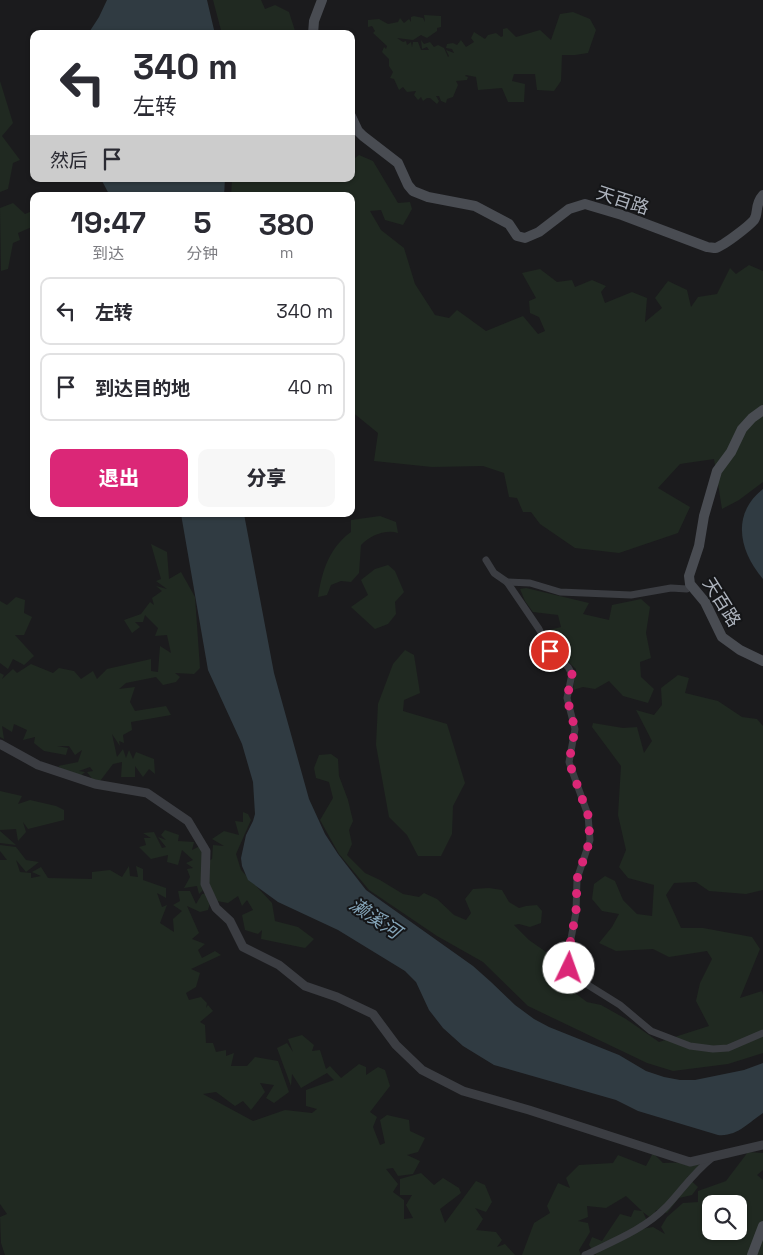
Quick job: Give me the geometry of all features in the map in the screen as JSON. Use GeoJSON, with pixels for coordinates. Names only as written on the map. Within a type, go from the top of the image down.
{"type":"FeatureCollection","features":[{"type":"Feature","properties":{"kind":"main road"},"geometry":{"type":"LineString","coordinates":[[313,30],[314,22],[322,0]]}},
{"type":"Feature","properties":{"kind":"main road","name":"天百路"},"geometry":{"type":"LineString","coordinates":[[355,125],[363,136],[398,163],[408,185],[413,191],[475,206],[509,224],[517,236],[525,238],[539,232],[569,209],[585,204],[714,248],[722,245],[742,231],[755,219],[757,202],[763,195]]}},
{"type":"Feature","properties":{"kind":"main road","name":"天百路"},"geometry":{"type":"LineString","coordinates":[[763,410],[752,418],[742,430],[731,452],[717,471],[704,516],[699,546],[689,576],[690,584],[705,602],[722,637],[740,650],[763,661]]}},
{"type":"Feature","properties":{"kind":"main road"},"geometry":{"type":"LineString","coordinates":[[752,1255],[763,1226]]}},
{"type":"Feature","properties":{"kind":"street"},"geometry":{"type":"LineString","coordinates":[[486,560],[494,573],[507,582],[540,629],[550,651],[568,667],[572,674],[567,698],[575,729],[569,762],[588,815],[590,840],[577,879],[576,912],[567,960],[569,968],[580,980],[620,1005],[652,1031],[690,1046],[713,1049],[728,1048],[763,1033]]}},
{"type":"Feature","properties":{"kind":"street"},"geometry":{"type":"LineString","coordinates":[[507,582],[530,583],[560,592],[631,595],[671,588],[687,589],[690,584]]}},
{"type":"Feature","properties":{"kind":"street"},"geometry":{"type":"LineString","coordinates":[[0,744],[38,765],[95,784],[147,793],[188,821],[206,851],[205,884],[216,908],[230,921],[243,947],[279,965],[305,986],[337,997],[373,1014],[396,1045],[422,1070],[463,1091],[530,1110],[690,1162],[763,1145]]}},
{"type":"Feature","properties":{"kind":"street"},"geometry":{"type":"LineString","coordinates":[[585,1255],[635,1231],[666,1207],[698,1169],[712,1158]]}},
{"type":"Feature","properties":{"kind":"shaded area"},"geometry":{"type":"Polygon","coordinates":[[[213,0],[261,0],[265,9],[275,5],[289,12],[295,30],[221,30],[213,0]]]}},
{"type":"Feature","properties":{"kind":"shaded area"},"geometry":{"type":"Polygon","coordinates":[[[573,12],[590,19],[596,30],[588,53],[562,55],[561,81],[554,91],[537,90],[535,74],[514,74],[512,81],[525,84],[524,102],[508,102],[502,88],[478,90],[476,77],[466,75],[468,77],[467,80],[456,81],[458,85],[453,97],[447,99],[446,103],[441,101],[439,96],[436,96],[439,101],[437,104],[430,98],[423,101],[421,97],[418,100],[414,95],[416,91],[407,92],[403,87],[399,90],[394,79],[390,78],[393,72],[389,66],[389,59],[382,52],[384,47],[386,49],[387,46],[373,33],[375,31],[372,26],[368,27],[368,20],[379,19],[388,24],[398,22],[400,18],[404,23],[409,19],[411,22],[411,17],[414,16],[423,18],[425,22],[424,15],[441,16],[441,27],[437,28],[437,31],[427,38],[421,35],[413,40],[397,38],[403,42],[406,41],[407,45],[411,42],[412,47],[413,42],[418,42],[421,50],[429,50],[427,47],[422,49],[421,40],[424,44],[430,42],[434,47],[438,45],[444,48],[448,57],[446,50],[454,53],[452,49],[446,48],[447,44],[453,43],[457,45],[461,40],[466,47],[474,42],[471,38],[474,32],[485,39],[488,35],[496,33],[501,37],[503,36],[503,29],[507,28],[516,37],[540,30],[551,40],[560,14],[573,12]]]}},
{"type":"Feature","properties":{"kind":"shaded area"},"geometry":{"type":"Polygon","coordinates":[[[0,81],[13,123],[2,136],[20,160],[13,163],[8,189],[0,192],[0,81]]]}},
{"type":"Feature","properties":{"kind":"shaded area"},"geometry":{"type":"Polygon","coordinates":[[[359,155],[373,161],[398,203],[410,202],[412,209],[403,225],[385,220],[381,210],[370,211],[381,230],[404,248],[415,284],[435,315],[449,318],[457,310],[486,331],[523,316],[538,334],[545,331],[539,317],[530,313],[529,301],[536,298],[522,273],[540,269],[557,282],[572,280],[575,287],[592,280],[606,286],[601,292],[605,303],[632,292],[647,298],[645,322],[662,308],[655,298],[668,281],[687,290],[691,307],[698,297],[717,294],[730,268],[736,274],[749,265],[763,271],[763,482],[739,500],[722,509],[714,459],[680,464],[658,488],[690,507],[678,533],[619,553],[575,548],[540,524],[531,512],[523,512],[517,498],[509,497],[504,473],[483,466],[432,467],[374,461],[378,433],[355,414],[355,192],[231,192],[232,182],[355,182],[355,158],[359,155]]]}},
{"type":"Feature","properties":{"kind":"shaded area"},"geometry":{"type":"Polygon","coordinates":[[[13,203],[25,214],[30,212],[30,228],[18,233],[20,240],[13,243],[8,269],[1,271],[0,208],[13,203]]]}},
{"type":"Feature","properties":{"kind":"shaded area"},"geometry":{"type":"Polygon","coordinates":[[[380,516],[396,522],[398,533],[388,532],[373,536],[361,545],[359,573],[351,582],[341,581],[331,585],[327,595],[318,597],[324,569],[337,545],[351,532],[351,520],[380,516]]]}},
{"type":"Feature","properties":{"kind":"shaded area"},"geometry":{"type":"Polygon","coordinates":[[[151,544],[167,552],[169,579],[181,572],[195,597],[200,668],[194,674],[175,673],[180,677],[176,682],[163,685],[156,677],[126,683],[119,689],[135,687],[130,702],[135,711],[166,706],[171,715],[131,722],[132,730],[123,735],[124,743],[119,741],[120,746],[112,734],[117,757],[123,749],[126,758],[129,750],[133,759],[136,752],[154,759],[155,774],[149,769],[143,777],[135,766],[135,777],[121,777],[122,762],[113,764],[97,785],[87,772],[93,771],[90,767],[79,771],[85,772],[76,780],[58,766],[78,762],[82,750],[75,755],[69,746],[57,746],[68,748],[66,755],[44,751],[34,743],[35,737],[23,740],[27,730],[14,724],[12,732],[2,726],[4,739],[0,737],[0,673],[4,675],[2,679],[13,669],[17,673],[31,664],[53,673],[59,668],[74,671],[81,679],[93,671],[97,679],[107,669],[151,659],[151,671],[158,672],[160,646],[171,653],[167,635],[155,636],[158,628],[145,615],[143,622],[135,622],[140,627],[132,633],[124,620],[141,614],[150,602],[154,605],[152,598],[162,591],[156,586],[167,589],[156,581],[161,579],[151,544]]]}},
{"type":"Feature","properties":{"kind":"shaded area"},"geometry":{"type":"Polygon","coordinates":[[[388,565],[395,571],[404,592],[395,602],[396,614],[388,624],[375,629],[351,607],[368,595],[361,580],[375,569],[388,565]]]}},
{"type":"Feature","properties":{"kind":"shaded area"},"geometry":{"type":"Polygon","coordinates":[[[526,588],[589,603],[583,614],[609,620],[612,605],[641,599],[650,607],[646,633],[651,658],[640,662],[641,677],[654,689],[648,703],[623,696],[609,681],[595,689],[583,687],[573,690],[576,669],[553,647],[545,631],[561,627],[558,615],[533,612],[525,601],[520,589],[526,588]]]}},
{"type":"Feature","properties":{"kind":"shaded area"},"geometry":{"type":"Polygon","coordinates":[[[16,597],[25,600],[24,613],[32,617],[24,635],[15,635],[34,656],[24,665],[13,659],[8,669],[0,663],[0,601],[7,605],[16,597]]]}},
{"type":"Feature","properties":{"kind":"shaded area"},"geometry":{"type":"Polygon","coordinates":[[[405,650],[414,655],[420,693],[404,700],[403,711],[447,724],[465,783],[453,806],[452,834],[441,856],[418,856],[407,835],[389,817],[376,745],[378,704],[393,664],[405,650]]]}},
{"type":"Feature","properties":{"kind":"shaded area"},"geometry":{"type":"Polygon","coordinates":[[[678,675],[689,678],[685,693],[718,701],[742,717],[757,719],[763,726],[763,890],[746,894],[709,891],[696,882],[674,883],[666,895],[681,928],[703,928],[752,937],[760,949],[740,998],[762,991],[763,1053],[728,1064],[673,1071],[647,1063],[528,1006],[483,962],[437,936],[369,890],[339,854],[320,820],[333,798],[329,782],[316,778],[314,768],[319,755],[331,754],[338,759],[339,776],[353,821],[349,830],[352,844],[347,855],[365,873],[403,894],[419,897],[424,893],[437,899],[454,915],[466,920],[471,913],[465,899],[473,889],[489,888],[502,890],[509,902],[519,908],[537,905],[542,911],[541,923],[530,927],[519,924],[514,925],[529,940],[546,952],[569,977],[571,990],[587,1002],[601,1005],[626,1019],[659,1042],[709,1026],[696,1001],[700,983],[712,959],[707,951],[669,957],[653,949],[616,951],[599,943],[612,927],[619,914],[602,911],[592,899],[594,884],[605,876],[615,881],[623,900],[637,914],[652,916],[654,885],[628,878],[619,867],[626,850],[618,815],[621,766],[592,727],[593,723],[623,728],[637,727],[644,753],[652,741],[636,710],[654,715],[662,705],[661,688],[678,675]]]}},
{"type":"Feature","properties":{"kind":"shaded area"},"geometry":{"type":"Polygon","coordinates":[[[0,791],[22,796],[18,804],[30,800],[56,806],[64,810],[64,820],[28,829],[23,822],[26,832],[18,841],[16,829],[0,830],[0,791]]]}},
{"type":"Feature","properties":{"kind":"shaded area"},"geometry":{"type":"Polygon","coordinates":[[[243,812],[248,814],[251,820],[236,854],[241,870],[272,903],[275,921],[298,927],[314,939],[305,948],[261,939],[262,930],[258,934],[245,930],[242,915],[253,910],[247,900],[242,906],[238,896],[228,903],[211,900],[208,910],[200,912],[187,906],[199,933],[192,939],[205,944],[198,950],[202,958],[215,951],[221,955],[191,969],[200,973],[196,987],[186,993],[189,1000],[201,997],[207,1003],[206,1008],[208,1005],[213,1011],[200,1022],[205,1025],[206,1043],[213,1043],[216,1052],[226,1050],[226,1056],[234,1053],[231,1066],[247,1066],[255,1057],[278,1061],[289,1092],[274,1103],[266,1098],[274,1085],[260,1083],[265,1092],[251,1110],[243,1101],[235,1106],[216,1092],[203,1094],[253,1121],[285,1110],[312,1113],[317,1109],[306,1106],[306,1090],[334,1080],[327,1073],[301,1088],[292,1074],[291,1086],[277,1048],[287,1043],[293,1052],[288,1039],[302,1035],[314,1045],[312,1051],[320,1050],[326,1069],[330,1066],[341,1078],[359,1064],[366,1067],[366,1075],[378,1067],[385,1070],[390,1086],[370,1112],[377,1117],[373,1127],[380,1145],[385,1143],[380,1120],[387,1115],[409,1120],[410,1131],[425,1138],[418,1152],[407,1155],[420,1161],[413,1174],[398,1176],[393,1168],[386,1169],[398,1184],[393,1192],[404,1200],[404,1219],[413,1218],[406,1205],[412,1195],[400,1195],[400,1179],[421,1173],[434,1185],[443,1178],[459,1188],[461,1193],[440,1209],[445,1223],[476,1181],[485,1185],[492,1202],[486,1212],[475,1208],[483,1219],[476,1230],[496,1232],[502,1240],[497,1247],[505,1244],[515,1255],[5,1255],[1,1243],[0,1217],[7,1214],[0,1204],[0,860],[7,860],[0,851],[0,845],[16,847],[26,860],[39,862],[26,872],[16,860],[20,872],[31,873],[31,878],[41,876],[32,872],[41,867],[48,878],[92,879],[92,872],[110,870],[122,877],[129,866],[130,876],[138,877],[136,866],[143,869],[143,880],[166,888],[166,898],[157,893],[162,907],[167,905],[160,923],[174,932],[173,919],[182,911],[173,905],[180,901],[178,891],[190,891],[196,904],[202,894],[211,893],[206,887],[199,894],[197,886],[184,888],[190,877],[187,869],[193,868],[186,863],[193,860],[182,850],[178,865],[167,862],[168,855],[151,859],[139,847],[146,845],[144,838],[151,838],[143,833],[154,832],[162,848],[166,847],[158,837],[166,840],[161,835],[165,830],[179,835],[178,841],[194,842],[192,850],[202,845],[202,865],[212,859],[213,845],[224,846],[212,839],[224,831],[239,835],[235,821],[243,822],[243,812]]]}},
{"type":"Feature","properties":{"kind":"shaded area"},"geometry":{"type":"Polygon","coordinates":[[[0,831],[16,845],[0,843],[0,831]]]}},
{"type":"Feature","properties":{"kind":"shaded area"},"geometry":{"type":"Polygon","coordinates":[[[748,1152],[763,1153],[763,1170],[757,1175],[763,1180],[763,1255],[596,1255],[589,1245],[592,1237],[602,1241],[620,1214],[631,1217],[634,1210],[642,1211],[626,1196],[606,1208],[587,1206],[588,1217],[578,1221],[588,1223],[590,1232],[579,1250],[581,1255],[522,1255],[534,1223],[550,1213],[547,1206],[558,1183],[570,1188],[566,1178],[579,1165],[613,1163],[618,1155],[646,1166],[653,1153],[663,1163],[698,1162],[701,1169],[687,1177],[698,1187],[692,1195],[679,1198],[667,1213],[656,1210],[652,1219],[643,1212],[647,1221],[641,1229],[653,1227],[665,1234],[661,1227],[667,1217],[683,1203],[698,1202],[698,1191],[726,1181],[748,1152]]]}},
{"type":"Feature","properties":{"kind":"water"},"geometry":{"type":"Polygon","coordinates":[[[107,0],[207,0],[214,30],[91,30],[107,0]]]}},
{"type":"Feature","properties":{"kind":"water"},"geometry":{"type":"Polygon","coordinates":[[[103,182],[225,182],[224,192],[108,192],[103,182]]]}},
{"type":"Feature","properties":{"kind":"water"},"geometry":{"type":"Polygon","coordinates":[[[763,489],[763,579],[748,557],[742,533],[746,510],[763,489]]]}},
{"type":"Feature","properties":{"kind":"water","name":"濑溪河"},"geometry":{"type":"Polygon","coordinates":[[[182,517],[245,517],[274,673],[309,799],[325,834],[366,890],[473,966],[515,1005],[534,1019],[549,1027],[619,1055],[646,1071],[680,1080],[695,1080],[744,1070],[763,1063],[763,1113],[731,1134],[718,1135],[638,1111],[616,1100],[494,1065],[463,1046],[443,1028],[429,1010],[416,982],[405,971],[338,930],[278,902],[248,880],[241,858],[246,835],[255,814],[253,782],[242,744],[208,670],[182,517]]]}},
{"type":"Feature","properties":{"kind":"route"},"geometry":{"type":"LineString","coordinates":[[550,651],[568,667],[572,674],[567,698],[575,729],[569,762],[588,815],[590,840],[577,879],[576,912],[567,960],[569,968]]}}]}
